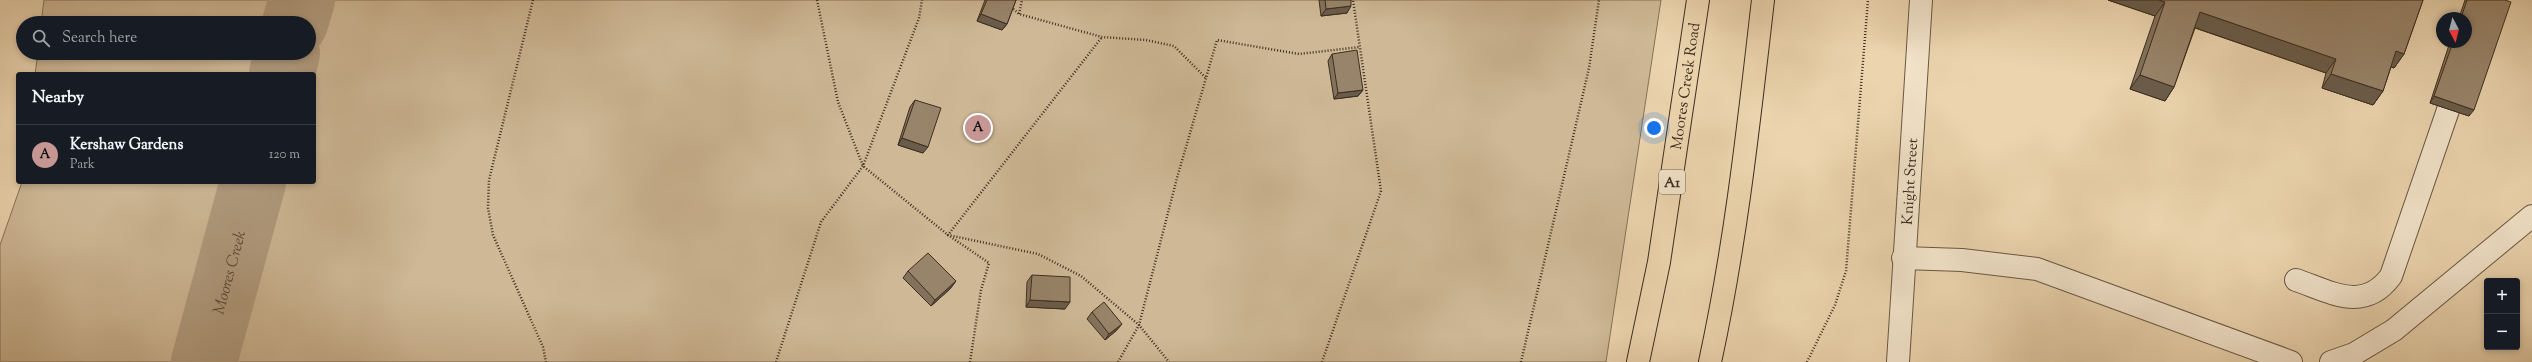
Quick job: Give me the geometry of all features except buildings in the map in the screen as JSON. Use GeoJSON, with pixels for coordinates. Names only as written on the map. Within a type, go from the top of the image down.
{"type":"FeatureCollection","features":[{"type":"Feature","properties":{"kind":"highway","name":"Moores Creek Road"},"geometry":{"type":"LineString","coordinates":[[1638,362],[1659,262],[1698,0]]}},
{"type":"Feature","properties":{"kind":"highway"},"geometry":{"type":"LineString","coordinates":[[1710,362],[1724,298],[1744,165],[1763,0]]}},
{"type":"Feature","properties":{"kind":"street","name":"Knight Street"},"geometry":{"type":"LineString","coordinates":[[1898,362],[1903,258],[1921,0]]}},
{"type":"Feature","properties":{"kind":"street"},"geometry":{"type":"LineString","coordinates":[[2296,280],[2349,298],[2363,298],[2385,285],[2391,276],[2465,60]]}},
{"type":"Feature","properties":{"kind":"street"},"geometry":{"type":"LineString","coordinates":[[2331,362],[2354,354],[2394,330],[2532,216]]}},
{"type":"Feature","properties":{"kind":"street"},"geometry":{"type":"LineString","coordinates":[[1903,258],[1962,260],[2038,270],[2291,362]]}},
{"type":"Feature","properties":{"kind":"path"},"geometry":{"type":"LineString","coordinates":[[533,0],[489,180],[488,208],[493,235],[543,346],[546,362]]}},
{"type":"Feature","properties":{"kind":"path"},"geometry":{"type":"LineString","coordinates":[[817,0],[838,102],[863,166],[948,235],[990,263],[981,290],[970,362]]}},
{"type":"Feature","properties":{"kind":"path"},"geometry":{"type":"LineString","coordinates":[[776,362],[821,222],[863,166],[919,18],[922,0]]}},
{"type":"Feature","properties":{"kind":"path"},"geometry":{"type":"LineString","coordinates":[[1019,14],[1022,0]]}},
{"type":"Feature","properties":{"kind":"path"},"geometry":{"type":"LineString","coordinates":[[1322,362],[1381,191],[1353,0]]}},
{"type":"Feature","properties":{"kind":"path"},"geometry":{"type":"LineString","coordinates":[[1521,362],[1590,68],[1599,0]]}},
{"type":"Feature","properties":{"kind":"path"},"geometry":{"type":"LineString","coordinates":[[1807,362],[1835,305],[1846,272],[1868,0]]}},
{"type":"Feature","properties":{"kind":"path"},"geometry":{"type":"LineString","coordinates":[[1008,5],[1019,14],[1102,37],[1146,40],[1174,46],[1207,78]]}},
{"type":"Feature","properties":{"kind":"path"},"geometry":{"type":"LineString","coordinates":[[948,235],[1102,37]]}},
{"type":"Feature","properties":{"kind":"path"},"geometry":{"type":"LineString","coordinates":[[1118,362],[1138,325],[1177,178],[1217,40],[1299,54],[1360,47]]}},
{"type":"Feature","properties":{"kind":"path"},"geometry":{"type":"LineString","coordinates":[[948,235],[1038,254],[1081,276],[1138,325],[1169,362]]}},
{"type":"Feature","properties":{"kind":"shaded area"},"geometry":{"type":"Polygon","coordinates":[[[44,0],[1661,0],[1606,362],[0,362],[0,245],[21,184],[316,184],[316,72],[35,72],[37,60],[316,60],[316,16],[42,16],[44,0]]]}},
{"type":"Feature","properties":{"kind":"waterway","name":"Moores Creek"},"geometry":{"type":"LineString","coordinates":[[297,16],[302,0]]}},
{"type":"Feature","properties":{"kind":"waterway","name":"Moores Creek"},"geometry":{"type":"LineString","coordinates":[[282,72],[285,60]]}},
{"type":"Feature","properties":{"kind":"waterway","name":"Moores Creek"},"geometry":{"type":"LineString","coordinates":[[204,362],[252,184]]}},
{"type":"Feature","properties":{"kind":"place","name":"Kershaw Gardens"},"geometry":{"type":"Point","coordinates":[978,128]}}]}
